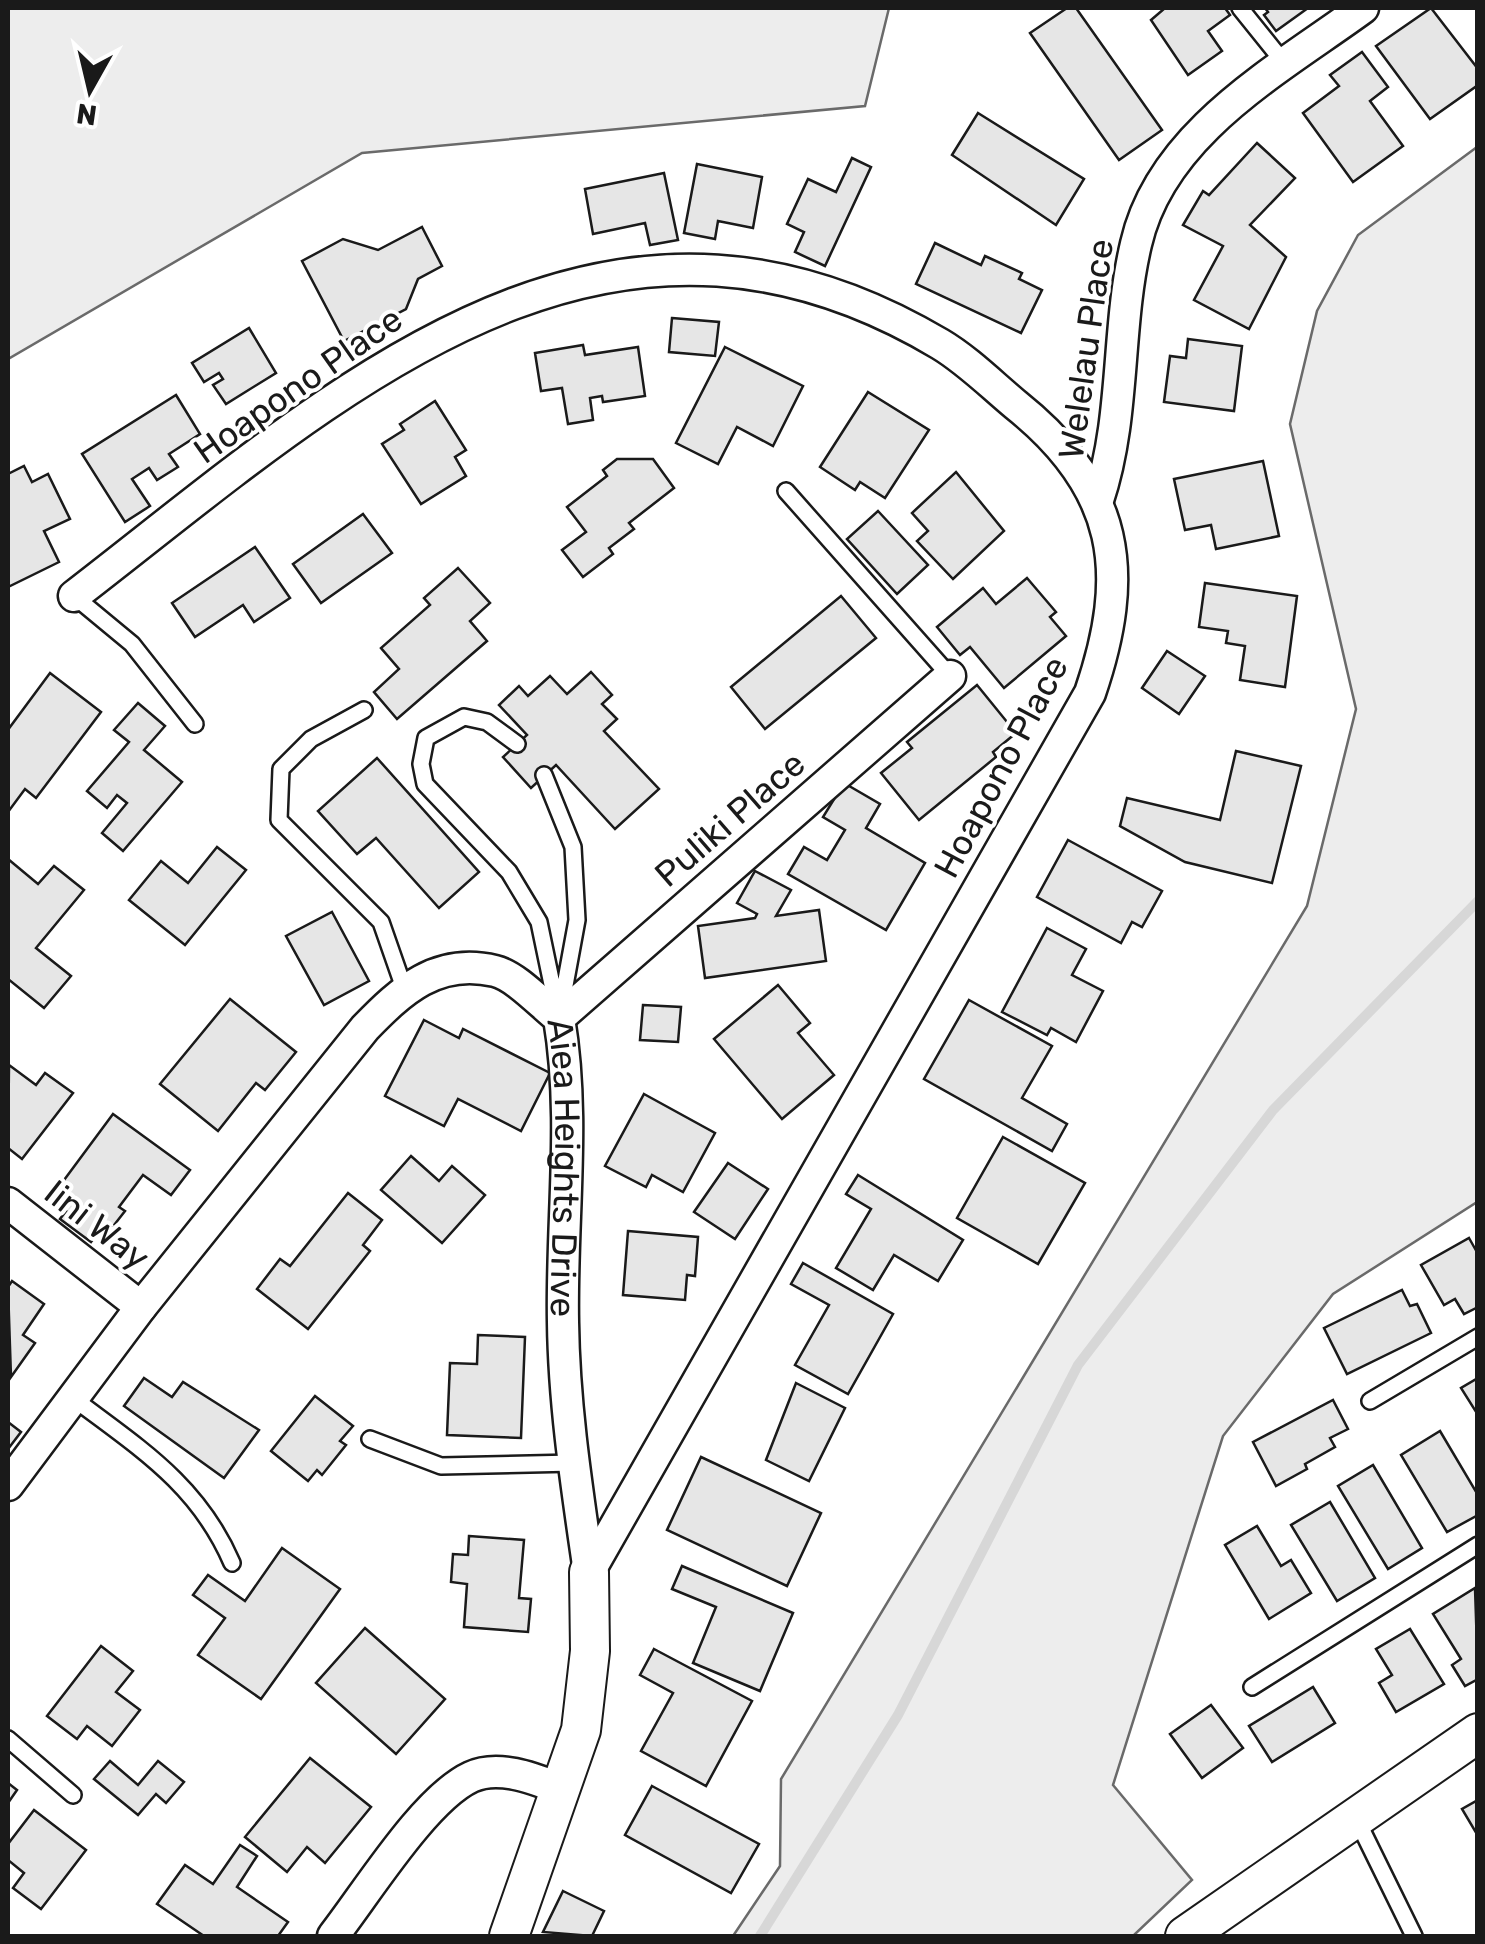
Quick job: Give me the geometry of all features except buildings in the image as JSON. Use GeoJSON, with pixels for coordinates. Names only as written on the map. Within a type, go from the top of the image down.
{"type":"FeatureCollection","features":[{"type":"Feature","properties":{"kind":"street","name":"Welelau Place"},"geometry":{"type":"LineString","coordinates":[[1098,500],[1112,458],[1136,242],[1169,165],[1234,102],[1363,8]]}},
{"type":"Feature","properties":{"kind":"street","name":"Hoapono Place"},"geometry":{"type":"LineString","coordinates":[[74,596],[294,427],[426,340],[492,309],[572,284],[659,271],[747,274],[843,298],[941,344],[1038,422],[1098,500],[1112,552],[1110,635],[1090,693],[590,1572]]}},
{"type":"Feature","properties":{"kind":"street","name":"Puliki Place"},"geometry":{"type":"LineString","coordinates":[[559,1018],[950,676]]}},
{"type":"Feature","properties":{"kind":"street","name":"Aiea Heights Drive"},"geometry":{"type":"LineString","coordinates":[[8,1485],[141,1306],[365,1028],[404,988],[446,970],[498,971],[559,1018],[567,1066],[562,1321],[574,1463],[590,1572],[590,1651],[581,1730],[508,1936]]}},
{"type":"Feature","properties":{"kind":"street","name":"Iini Way"},"geometry":{"type":"LineString","coordinates":[[8,1204],[141,1306]]}},
{"type":"Feature","properties":{"kind":"street"},"geometry":{"type":"LineString","coordinates":[[1186,1936],[1478,1733]]}},
{"type":"Feature","properties":{"kind":"street"},"geometry":{"type":"LineString","coordinates":[[333,1936],[438,1800],[473,1776],[521,1774],[562,1789]]}},
{"type":"Feature","properties":{"kind":"lane"},"geometry":{"type":"LineString","coordinates":[[1240,8],[1285,64]]}},
{"type":"Feature","properties":{"kind":"lane"},"geometry":{"type":"LineString","coordinates":[[786,491],[950,676]]}},
{"type":"Feature","properties":{"kind":"lane"},"geometry":{"type":"LineString","coordinates":[[74,596],[132,644],[195,724]]}},
{"type":"Feature","properties":{"kind":"lane"},"geometry":{"type":"LineString","coordinates":[[364,710],[311,739],[281,769],[279,820],[380,922],[404,988]]}},
{"type":"Feature","properties":{"kind":"lane"},"geometry":{"type":"LineString","coordinates":[[517,744],[487,722],[464,718],[426,738],[420,764],[425,784],[510,872],[538,922],[559,1018]]}},
{"type":"Feature","properties":{"kind":"lane"},"geometry":{"type":"LineString","coordinates":[[544,776],[572,848],[576,902],[577,920],[559,1018]]}},
{"type":"Feature","properties":{"kind":"lane"},"geometry":{"type":"LineString","coordinates":[[1370,1401],[1478,1337]]}},
{"type":"Feature","properties":{"kind":"lane"},"geometry":{"type":"LineString","coordinates":[[73,1398],[174,1474],[215,1523],[232,1563]]}},
{"type":"Feature","properties":{"kind":"lane"},"geometry":{"type":"LineString","coordinates":[[370,1439],[441,1466],[574,1463]]}},
{"type":"Feature","properties":{"kind":"lane"},"geometry":{"type":"LineString","coordinates":[[1252,1687],[1478,1545]]}},
{"type":"Feature","properties":{"kind":"lane"},"geometry":{"type":"LineString","coordinates":[[8,1740],[73,1795]]}},
{"type":"Feature","properties":{"kind":"lane"},"geometry":{"type":"LineString","coordinates":[[1355,1816],[1414,1936]]}},
{"type":"Feature","properties":{"kind":"shaded area"},"geometry":{"type":"Polygon","coordinates":[[[8,8],[889,8],[865,106],[362,153],[8,359],[8,8]]]}},
{"type":"Feature","properties":{"kind":"shaded area"},"geometry":{"type":"Polygon","coordinates":[[[1477,147],[1477,1202],[1333,1294],[1223,1436],[1113,1785],[1192,1880],[1133,1936],[733,1936],[780,1866],[781,1779],[1307,906],[1356,709],[1290,424],[1317,311],[1358,235],[1477,147]]]}},
{"type":"Feature","properties":{"kind":"waterway"},"geometry":{"type":"LineString","coordinates":[[760,1936],[898,1715],[1078,1365],[1273,1110],[1478,901]]}}]}
